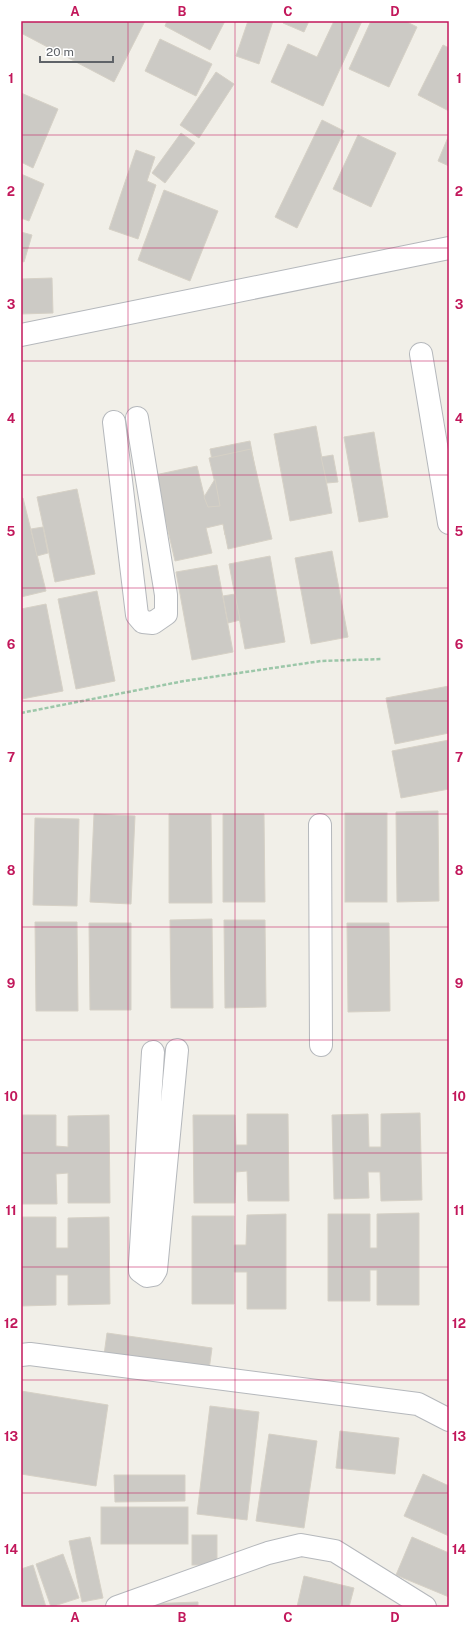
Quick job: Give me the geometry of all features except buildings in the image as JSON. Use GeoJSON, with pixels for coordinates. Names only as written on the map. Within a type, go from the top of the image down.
{"type":"FeatureCollection","features":[{"type":"Feature","properties":{"kind":"street"},"geometry":{"type":"LineString","coordinates":[[21,335],[449,248]]}},
{"type":"Feature","properties":{"kind":"street"},"geometry":{"type":"LineString","coordinates":[[421,354],[449,523]]}},
{"type":"Feature","properties":{"kind":"street"},"geometry":{"type":"LineString","coordinates":[[114,422],[136,615],[143,622],[154,623],[166,614],[166,595],[137,418]]}},
{"type":"Feature","properties":{"kind":"street"},"geometry":{"type":"LineString","coordinates":[[320,824],[320,1045]]}},
{"type":"Feature","properties":{"kind":"street"},"geometry":{"type":"LineString","coordinates":[[153,1052],[140,1264],[140,1271],[147,1276],[153,1275],[156,1270],[177,1050]]}},
{"type":"Feature","properties":{"kind":"street"},"geometry":{"type":"LineString","coordinates":[[21,1355],[30,1354],[418,1404],[449,1420]]}},
{"type":"Feature","properties":{"kind":"street"},"geometry":{"type":"LineString","coordinates":[[117,1607],[268,1553],[301,1545],[335,1551],[425,1607]]}},
{"type":"Feature","properties":{"kind":"path"},"geometry":{"type":"LineString","coordinates":[[21,713],[184,681],[321,661],[382,659]]}}]}
